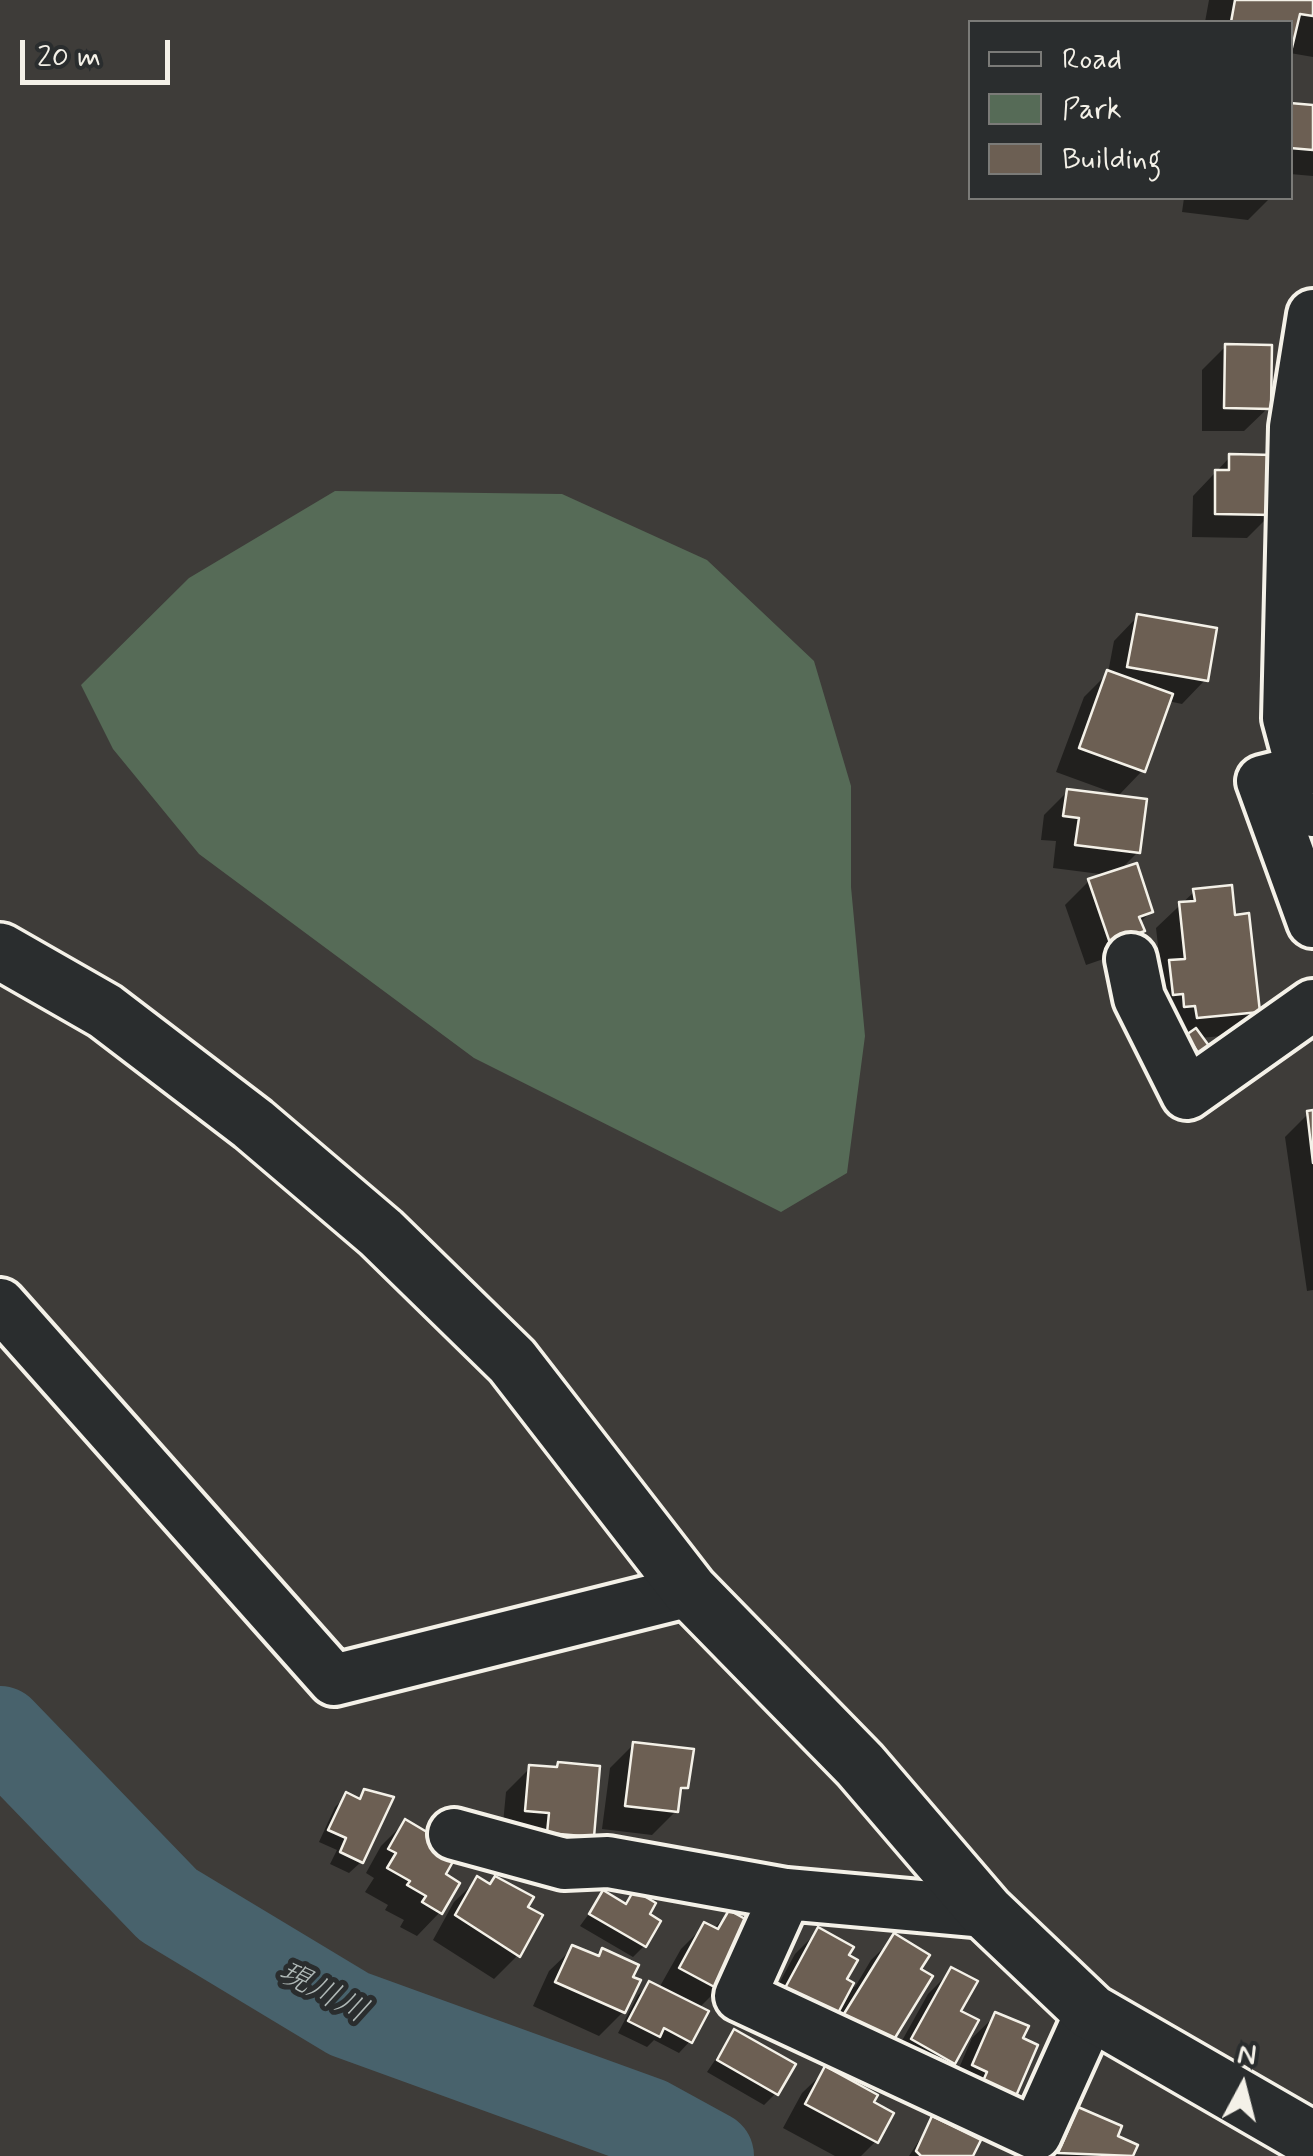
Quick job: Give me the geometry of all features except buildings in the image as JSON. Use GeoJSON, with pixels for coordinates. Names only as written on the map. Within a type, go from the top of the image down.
{"type":"FeatureCollection","features":[{"type":"Feature","properties":{"kind":"street"},"geometry":{"type":"LineString","coordinates":[[1313,315],[1295,426],[1288,718],[1308,791],[1262,781],[1313,922]]}},
{"type":"Feature","properties":{"kind":"street"},"geometry":{"type":"LineString","coordinates":[[0,950],[105,1012],[252,1124],[381,1232],[512,1361],[690,1592],[860,1764],[986,1912],[1091,2012],[1313,2140]]}},
{"type":"Feature","properties":{"kind":"street"},"geometry":{"type":"LineString","coordinates":[[1131,958],[1139,998],[1186,1094],[1313,1005]]}},
{"type":"Feature","properties":{"kind":"street"},"geometry":{"type":"LineString","coordinates":[[0,1304],[334,1680],[690,1592]]}},
{"type":"Feature","properties":{"kind":"street"},"geometry":{"type":"LineString","coordinates":[[454,1834],[564,1864],[608,1862],[786,1894],[986,1912]]}},
{"type":"Feature","properties":{"kind":"street"},"geometry":{"type":"LineString","coordinates":[[786,1894],[740,1996],[1036,2134],[1091,2012]]}},
{"type":"Feature","properties":{"kind":"green space"},"geometry":{"type":"Polygon","coordinates":[[[335,491],[562,494],[707,560],[814,661],[851,786],[851,887],[865,1036],[847,1173],[781,1212],[474,1058],[199,854],[113,749],[81,685],[189,578],[335,491]]]}},
{"type":"Feature","properties":{"kind":"waterway","name":"現川川"},"geometry":{"type":"LineString","coordinates":[[0,1731],[168,1905],[349,2014],[647,2122],[709,2156]]}}]}
